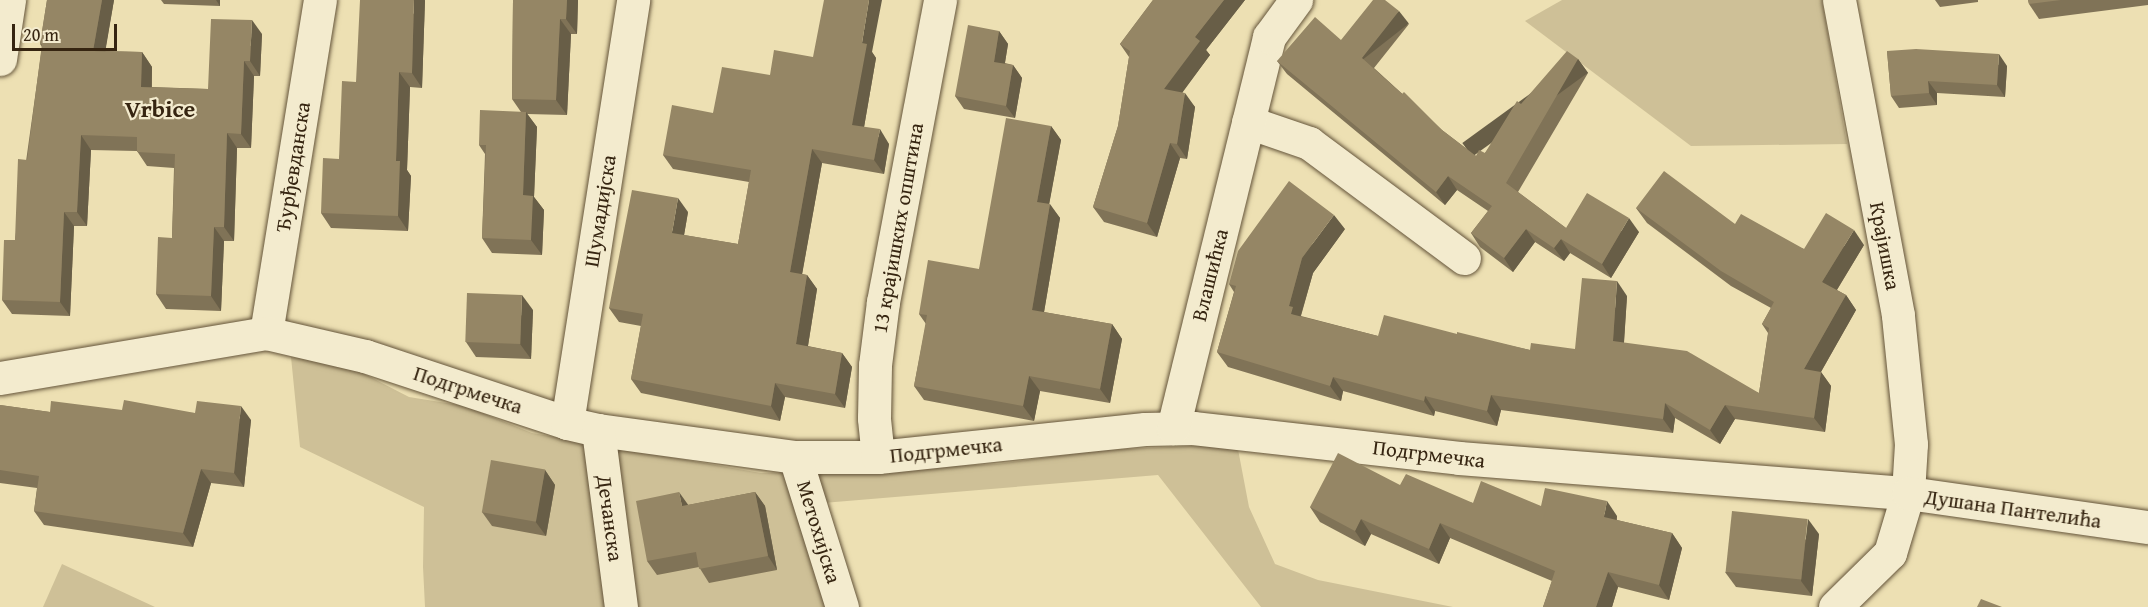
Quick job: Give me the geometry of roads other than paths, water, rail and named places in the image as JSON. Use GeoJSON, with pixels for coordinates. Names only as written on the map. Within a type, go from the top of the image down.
{"type":"FeatureCollection","features":[{"type":"Feature","properties":{"kind":"street"},"geometry":{"type":"LineString","coordinates":[[0,59],[9,0]]}},
{"type":"Feature","properties":{"kind":"street","name":"Ђурђевданска"},"geometry":{"type":"LineString","coordinates":[[266,333],[320,0]]}},
{"type":"Feature","properties":{"kind":"street","name":"Шумадијска"},"geometry":{"type":"LineString","coordinates":[[582,426],[633,0]]}},
{"type":"Feature","properties":{"kind":"street","name":"13 крајишких општина"},"geometry":{"type":"LineString","coordinates":[[878,457],[874,418],[875,365],[883,302],[940,0]]}},
{"type":"Feature","properties":{"kind":"street","name":"Влашићка"},"geometry":{"type":"LineString","coordinates":[[1173,428],[1269,37],[1296,0]]}},
{"type":"Feature","properties":{"kind":"street","name":"Крајишка"},"geometry":{"type":"LineString","coordinates":[[1839,0],[1898,315],[1911,444],[1908,493]]}},
{"type":"Feature","properties":{"kind":"street"},"geometry":{"type":"LineString","coordinates":[[1248,122],[1309,143],[1464,258]]}},
{"type":"Feature","properties":{"kind":"street","name":"Подгрмечка"},"geometry":{"type":"LineString","coordinates":[[0,378],[266,333],[366,357],[582,426],[795,457],[878,457],[1173,428],[1295,438],[1459,458],[1908,493]]}},
{"type":"Feature","properties":{"kind":"street","name":"Дечанска"},"geometry":{"type":"LineString","coordinates":[[582,426],[621,607]]}},
{"type":"Feature","properties":{"kind":"street","name":"Метохијска"},"geometry":{"type":"LineString","coordinates":[[795,457],[842,607]]}},
{"type":"Feature","properties":{"kind":"street","name":"Душана Пантелића"},"geometry":{"type":"LineString","coordinates":[[1835,607],[1890,553],[1908,493],[2148,527]]}},
{"type":"Feature","properties":{"kind":"district","name":"Vrbice"},"geometry":{"type":"Point","coordinates":[160,109]}}]}
